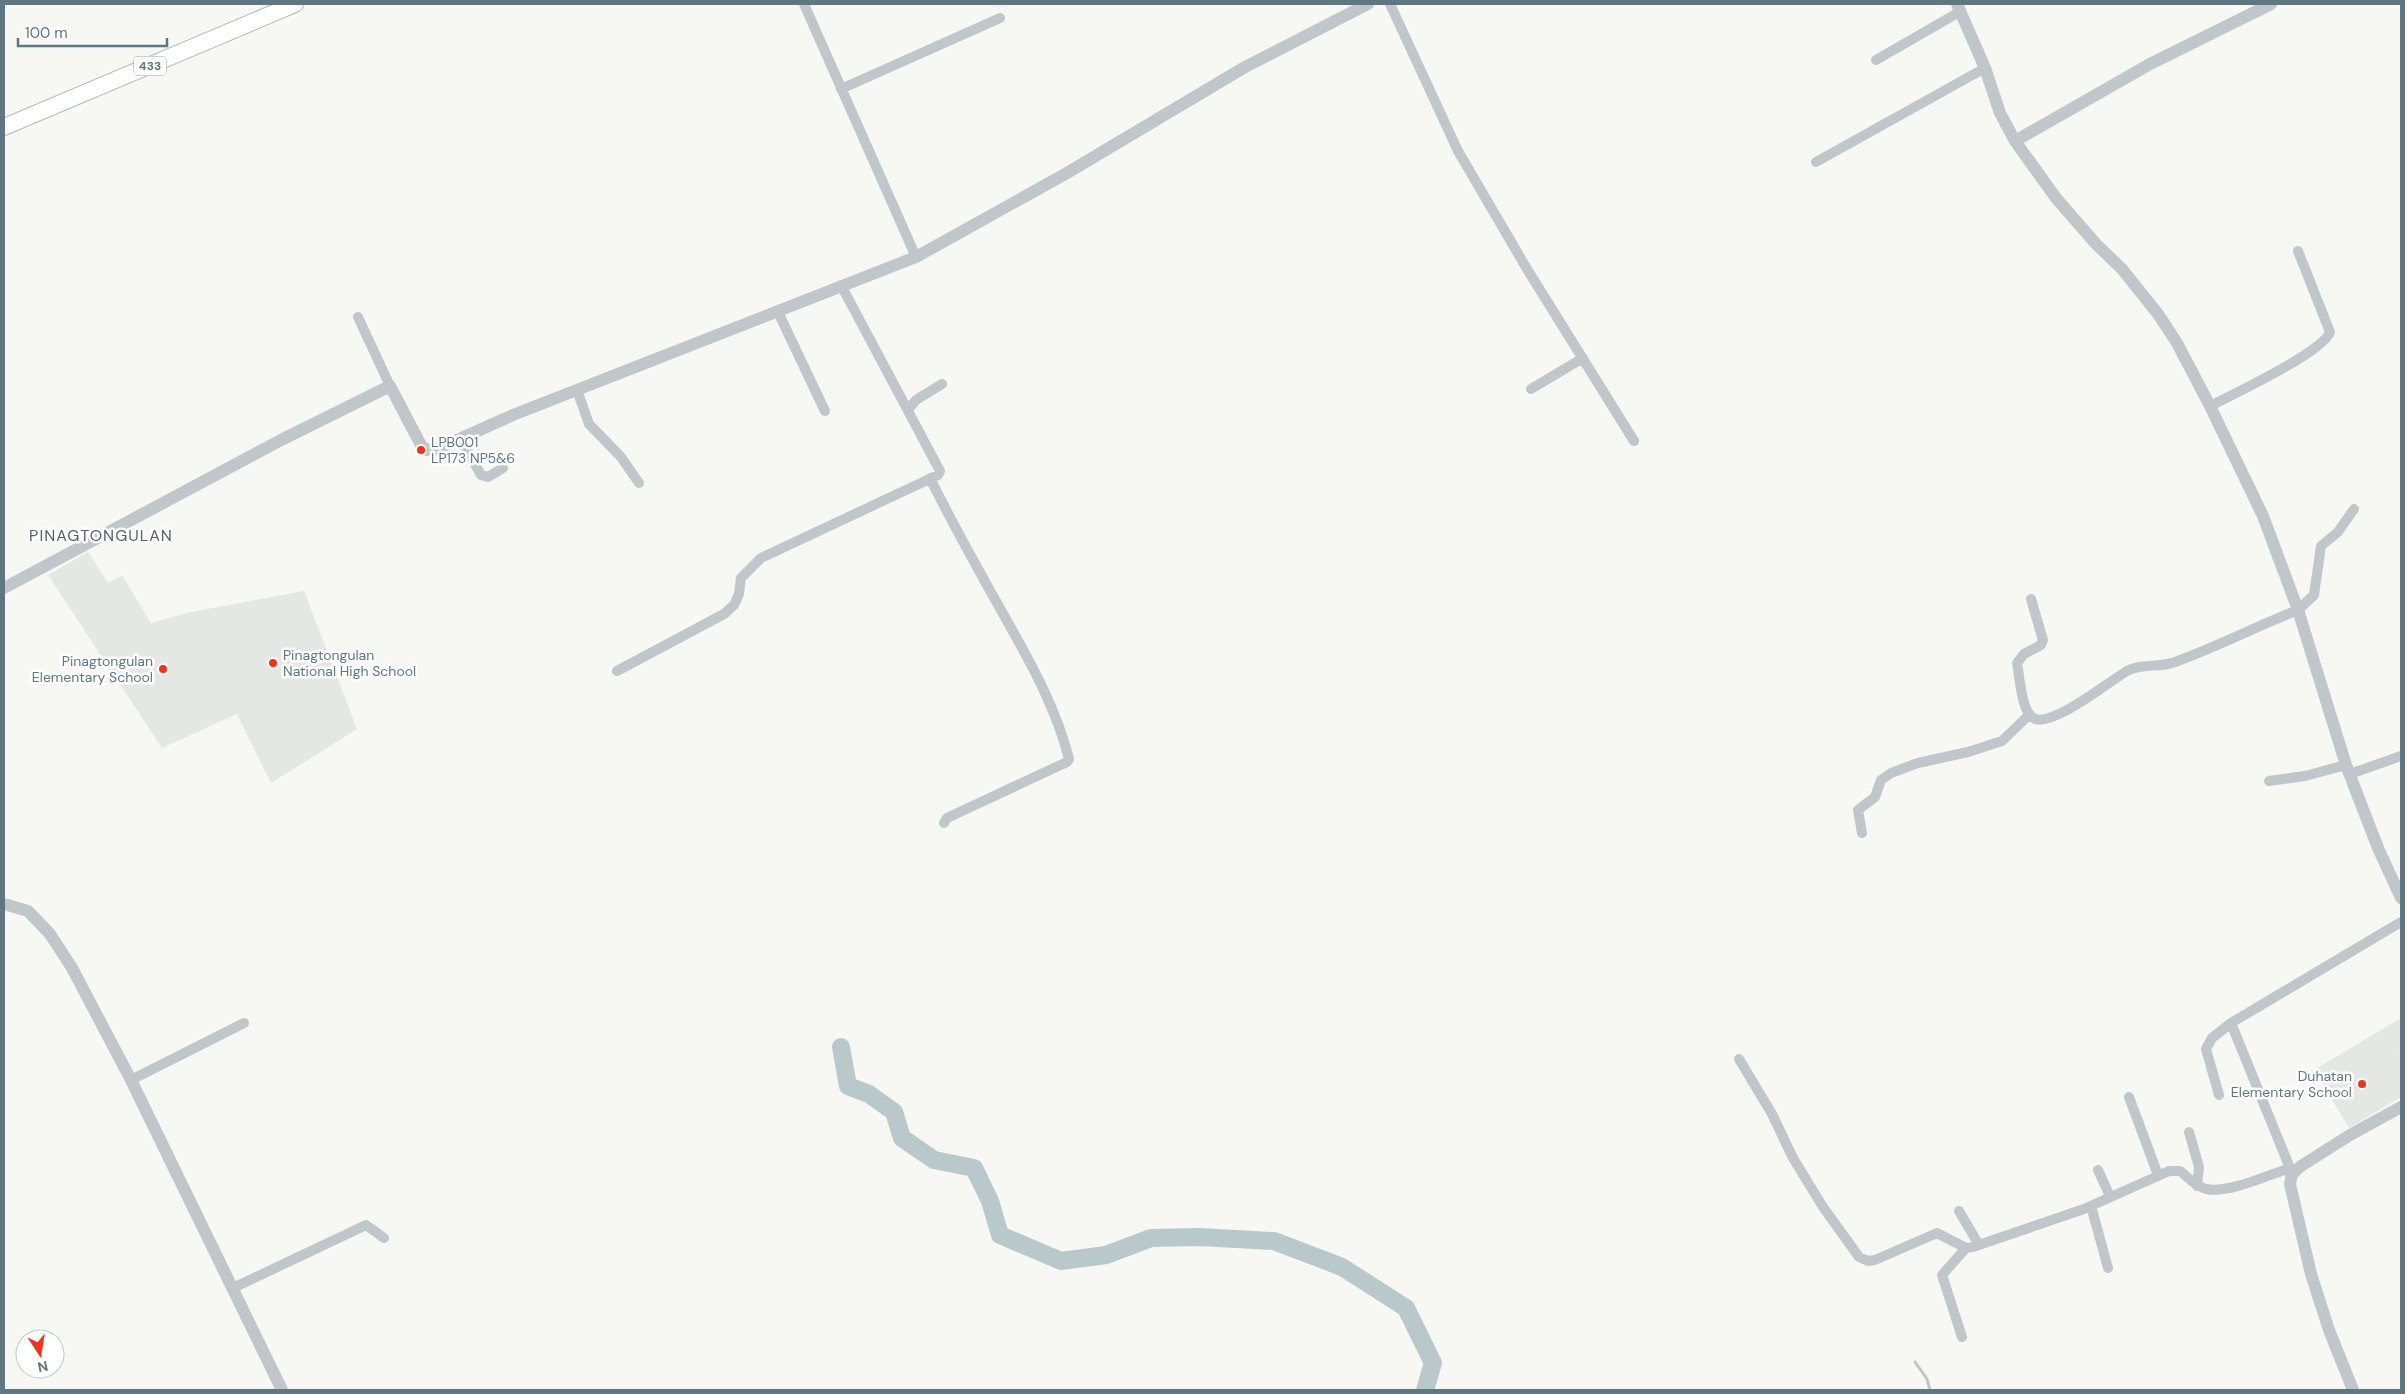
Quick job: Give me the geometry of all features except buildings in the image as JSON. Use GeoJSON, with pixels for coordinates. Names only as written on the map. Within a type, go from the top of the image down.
{"type":"FeatureCollection","features":[{"type":"Feature","properties":{"kind":"main road","name":"433"},"geometry":{"type":"LineString","coordinates":[[4,127],[295,4]]}},
{"type":"Feature","properties":{"kind":"street"},"geometry":{"type":"LineString","coordinates":[[804,4],[840,89],[916,256]]}},
{"type":"Feature","properties":{"kind":"street"},"geometry":{"type":"LineString","coordinates":[[358,317],[390,386],[422,447],[432,450],[577,390],[916,256],[1067,173],[1245,67],[1368,4]]}},
{"type":"Feature","properties":{"kind":"street"},"geometry":{"type":"LineString","coordinates":[[1390,4],[1458,152],[1527,269],[1634,441]]}},
{"type":"Feature","properties":{"kind":"street"},"geometry":{"type":"LineString","coordinates":[[2015,141],[2150,64],[2271,4]]}},
{"type":"Feature","properties":{"kind":"street"},"geometry":{"type":"LineString","coordinates":[[1876,60],[1959,8],[1985,68],[2000,114],[2015,141],[2056,198],[2096,244],[2122,269],[2158,314],[2177,343],[2210,406],[2263,516],[2298,610],[2348,769],[2378,848],[2401,898]]}},
{"type":"Feature","properties":{"kind":"street"},"geometry":{"type":"LineString","coordinates":[[840,89],[1000,18]]}},
{"type":"Feature","properties":{"kind":"street"},"geometry":{"type":"LineString","coordinates":[[1816,162],[1985,68]]}},
{"type":"Feature","properties":{"kind":"street"},"geometry":{"type":"LineString","coordinates":[[2210,406],[2310,353],[2328,338],[2330,332],[2298,251]]}},
{"type":"Feature","properties":{"kind":"street"},"geometry":{"type":"LineString","coordinates":[[617,671],[724,614],[734,606],[739,594],[741,578],[761,558],[938,475],[940,468],[840,285]]}},
{"type":"Feature","properties":{"kind":"street"},"geometry":{"type":"LineString","coordinates":[[778,312],[826,411]]}},
{"type":"Feature","properties":{"kind":"street"},"geometry":{"type":"LineString","coordinates":[[1531,389],[1582,358]]}},
{"type":"Feature","properties":{"kind":"street"},"geometry":{"type":"LineString","coordinates":[[908,410],[916,400],[942,384]]}},
{"type":"Feature","properties":{"kind":"street"},"geometry":{"type":"LineString","coordinates":[[4,588],[281,440],[390,386]]}},
{"type":"Feature","properties":{"kind":"street"},"geometry":{"type":"LineString","coordinates":[[577,390],[589,424],[621,457],[639,483]]}},
{"type":"Feature","properties":{"kind":"street"},"geometry":{"type":"LineString","coordinates":[[461,438],[481,475],[488,477],[503,468]]}},
{"type":"Feature","properties":{"kind":"street"},"geometry":{"type":"LineString","coordinates":[[930,478],[955,528],[1021,645],[1050,703],[1069,758],[1067,762],[1039,776],[947,818],[944,823]]}},
{"type":"Feature","properties":{"kind":"street"},"geometry":{"type":"LineString","coordinates":[[2030,600],[2043,640],[2041,645],[2024,654],[2017,663],[2024,706],[2029,715],[2036,719],[2048,720],[2084,700],[2128,671],[2174,662],[2298,610],[2314,596],[2321,546],[2338,532],[2354,508]]}},
{"type":"Feature","properties":{"kind":"street"},"geometry":{"type":"LineString","coordinates":[[1862,833],[1858,810],[1874,798],[1881,780],[1891,773],[1918,763],[1968,752],[2002,741],[2029,715]]}},
{"type":"Feature","properties":{"kind":"street"},"geometry":{"type":"LineString","coordinates":[[2268,781],[2348,769],[2401,756]]}},
{"type":"Feature","properties":{"kind":"street"},"geometry":{"type":"LineString","coordinates":[[4,904],[28,911],[50,934],[72,968],[132,1080],[282,1390]]}},
{"type":"Feature","properties":{"kind":"street"},"geometry":{"type":"LineString","coordinates":[[2219,1095],[2206,1049],[2212,1038],[2231,1023],[2401,922]]}},
{"type":"Feature","properties":{"kind":"street"},"geometry":{"type":"LineString","coordinates":[[132,1080],[244,1023]]}},
{"type":"Feature","properties":{"kind":"street"},"geometry":{"type":"LineString","coordinates":[[2231,1023],[2291,1171],[2292,1198],[2311,1274],[2329,1330],[2353,1390]]}},
{"type":"Feature","properties":{"kind":"street"},"geometry":{"type":"LineString","coordinates":[[1739,1059],[1772,1114],[1793,1158],[1824,1207],[1859,1256],[1868,1261],[1875,1260],[1937,1233],[1966,1248]]}},
{"type":"Feature","properties":{"kind":"street"},"geometry":{"type":"LineString","coordinates":[[2129,1097],[2158,1175]]}},
{"type":"Feature","properties":{"kind":"street"},"geometry":{"type":"LineString","coordinates":[[1962,1337],[1942,1275],[1966,1248],[2091,1206],[2169,1171],[2180,1171],[2197,1186],[2207,1189],[2232,1187],[2291,1171],[2401,1107]]}},
{"type":"Feature","properties":{"kind":"street"},"geometry":{"type":"LineString","coordinates":[[2189,1132],[2199,1167],[2197,1186]]}},
{"type":"Feature","properties":{"kind":"street"},"geometry":{"type":"LineString","coordinates":[[2098,1170],[2110,1196]]}},
{"type":"Feature","properties":{"kind":"street"},"geometry":{"type":"LineString","coordinates":[[2091,1206],[2108,1268]]}},
{"type":"Feature","properties":{"kind":"street"},"geometry":{"type":"LineString","coordinates":[[1959,1211],[1979,1245]]}},
{"type":"Feature","properties":{"kind":"street"},"geometry":{"type":"LineString","coordinates":[[233,1288],[366,1225],[384,1238]]}},
{"type":"Feature","properties":{"kind":"shaded area"},"geometry":{"type":"Polygon","coordinates":[[[88,552],[108,583],[122,575],[151,623],[191,612],[304,591],[357,729],[271,783],[237,714],[162,748],[48,575],[88,552]]]}},
{"type":"Feature","properties":{"kind":"shaded area","name":"Duhatan Elementary School"},"geometry":{"type":"Polygon","coordinates":[[[2401,1018],[2401,1048],[2399,1049],[2401,1053],[2401,1097],[2349,1128],[2314,1070],[2401,1018]]]}},
{"type":"Feature","properties":{"kind":"waterway"},"geometry":{"type":"LineString","coordinates":[[841,1047],[848,1086],[869,1094],[894,1112],[902,1138],[934,1160],[974,1168],[990,1201],[1000,1235],[1061,1261],[1106,1255],[1151,1238],[1199,1237],[1274,1241],[1342,1267],[1406,1308],[1433,1363],[1425,1390]]}},
{"type":"Feature","properties":{"kind":"waterway"},"geometry":{"type":"LineString","coordinates":[[1915,1362],[1927,1379],[1930,1390]]}},
{"type":"Feature","properties":{"kind":"place","name":"LPB001 LP173 NP5&6"},"geometry":{"type":"Point","coordinates":[421,450]}},
{"type":"Feature","properties":{"kind":"place","name":"Pinagtongulan National High School"},"geometry":{"type":"Point","coordinates":[273,663]}},
{"type":"Feature","properties":{"kind":"place","name":"Pinagtongulan Elementary School"},"geometry":{"type":"Point","coordinates":[163,669]}},
{"type":"Feature","properties":{"kind":"place","name":"Duhatan Elementary School"},"geometry":{"type":"Point","coordinates":[2362,1084]}},
{"type":"Feature","properties":{"kind":"district","name":"PINAGTONGULAN"},"geometry":{"type":"Point","coordinates":[101,535]}}]}
